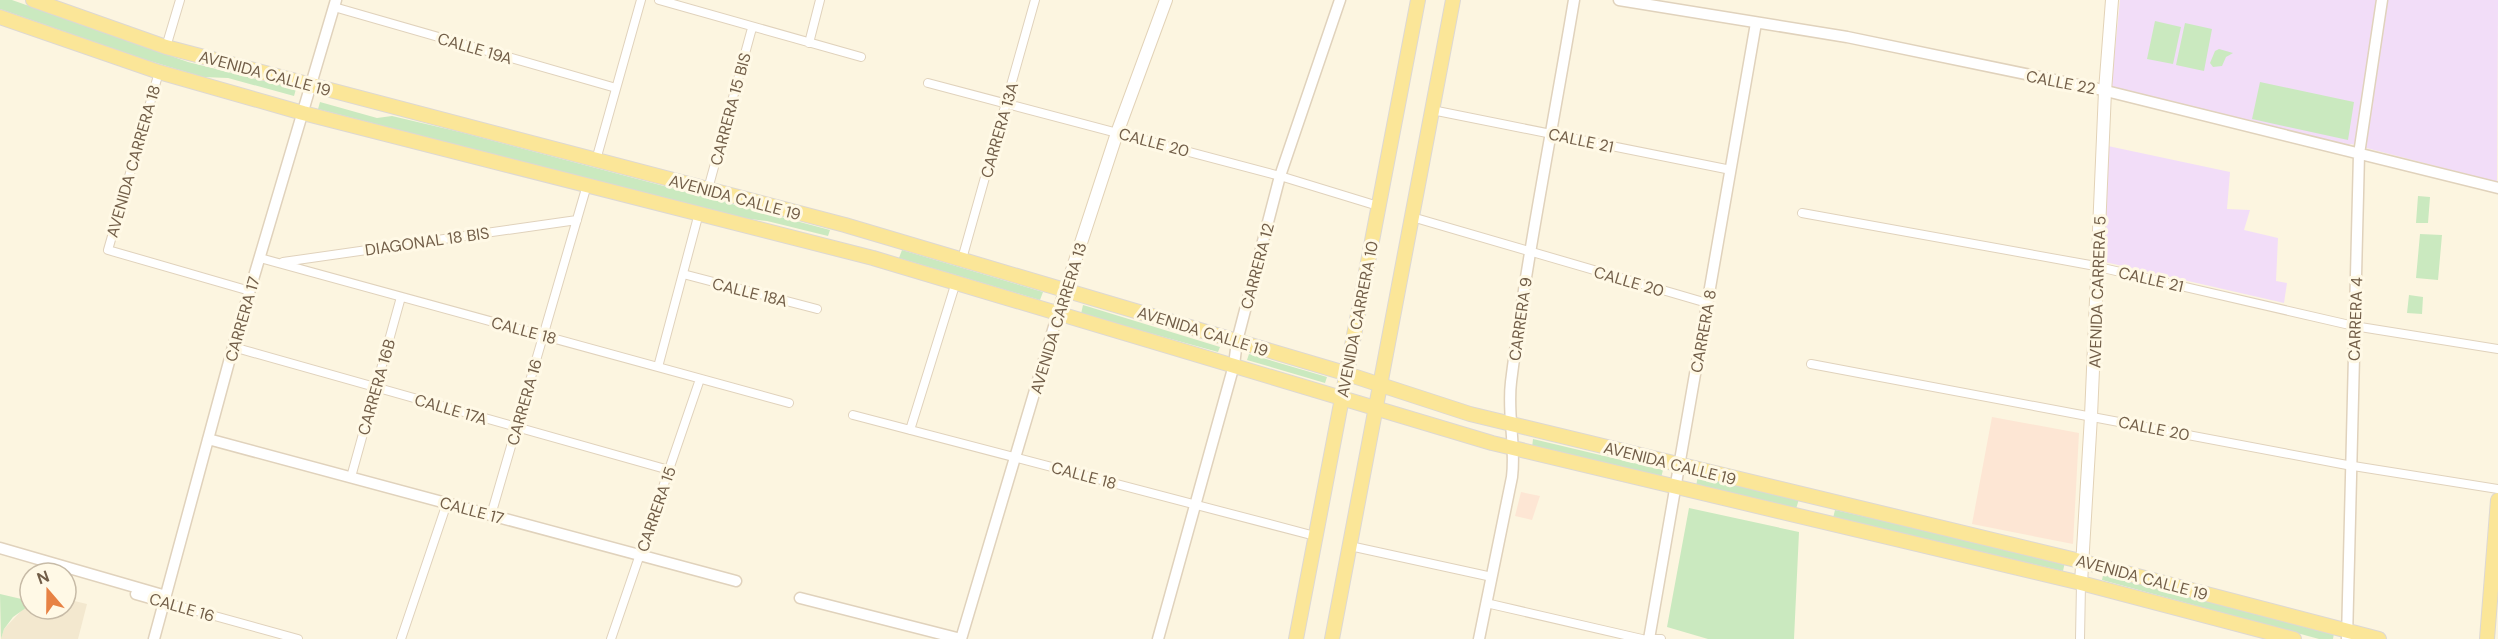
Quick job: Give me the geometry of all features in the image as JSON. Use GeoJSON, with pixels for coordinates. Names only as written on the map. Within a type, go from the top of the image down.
{"type":"FeatureCollection","features":[{"type":"Feature","properties":{"kind":"main road","name":"AVENIDA CALLE 19"},"geometry":{"type":"LineString","coordinates":[[33,0],[166,46],[708,189],[962,259],[1346,374],[1458,410],[2082,562],[2347,635],[2379,639]]}},
{"type":"Feature","properties":{"kind":"main road","name":"AVENIDA CARRERA 13"},"geometry":{"type":"LineString","coordinates":[[1058,312],[1117,133],[1166,0]]}},
{"type":"Feature","properties":{"kind":"main road","name":"AVENIDA CARRERA 10"},"geometry":{"type":"LineString","coordinates":[[1296,639],[1418,0]]}},
{"type":"Feature","properties":{"kind":"main road"},"geometry":{"type":"LineString","coordinates":[[1332,639],[1453,0]]}},
{"type":"Feature","properties":{"kind":"main road","name":"AVENIDA CARRERA 5"},"geometry":{"type":"LineString","coordinates":[[2081,583],[2091,416],[2105,91],[2112,0]]}},
{"type":"Feature","properties":{"kind":"main road","name":"AVENIDA CALLE 19"},"geometry":{"type":"LineString","coordinates":[[0,17],[159,72],[303,113],[699,213],[956,282],[1512,447],[2081,583],[2294,639]]}},
{"type":"Feature","properties":{"kind":"main road"},"geometry":{"type":"LineString","coordinates":[[2487,639],[2498,500]]}},
{"type":"Feature","properties":{"kind":"main road"},"geometry":{"type":"LineString","coordinates":[[2487,639],[2498,632]]}},
{"type":"Feature","properties":{"kind":"street"},"geometry":{"type":"LineString","coordinates":[[166,46],[180,0]]}},
{"type":"Feature","properties":{"kind":"street"},"geometry":{"type":"LineString","coordinates":[[596,160],[641,0]]}},
{"type":"Feature","properties":{"kind":"street"},"geometry":{"type":"LineString","coordinates":[[659,0],[861,57]]}},
{"type":"Feature","properties":{"kind":"street"},"geometry":{"type":"LineString","coordinates":[[809,43],[820,0]]}},
{"type":"Feature","properties":{"kind":"street","name":"CARRERA 13A"},"geometry":{"type":"LineString","coordinates":[[962,259],[1035,0]]}},
{"type":"Feature","properties":{"kind":"street","name":"CARRERA 12"},"geometry":{"type":"LineString","coordinates":[[1158,639],[1234,365],[1237,341],[1280,176],[1340,0]]}},
{"type":"Feature","properties":{"kind":"street","name":"CARRERA 9"},"geometry":{"type":"LineString","coordinates":[[1479,639],[1512,477],[1510,383],[1530,252],[1574,0]]}},
{"type":"Feature","properties":{"kind":"street","name":"CALLE 22"},"geometry":{"type":"LineString","coordinates":[[1619,0],[1847,37],[2105,91],[2498,188]]}},
{"type":"Feature","properties":{"kind":"street","name":"CARRERA 4"},"geometry":{"type":"LineString","coordinates":[[2347,635],[2360,154],[2382,0]]}},
{"type":"Feature","properties":{"kind":"street","name":"CALLE 19A"},"geometry":{"type":"LineString","coordinates":[[335,3],[616,88]]}},
{"type":"Feature","properties":{"kind":"street","name":"CARRERA 17"},"geometry":{"type":"LineString","coordinates":[[154,639],[233,348],[335,3]]}},
{"type":"Feature","properties":{"kind":"street","name":"CARRERA 8"},"geometry":{"type":"LineString","coordinates":[[1646,639],[1676,488],[1756,23]]}},
{"type":"Feature","properties":{"kind":"street","name":"CARRERA 15 BIS"},"geometry":{"type":"LineString","coordinates":[[708,189],[752,28]]}},
{"type":"Feature","properties":{"kind":"street","name":"AVENIDA CARRERA 18"},"geometry":{"type":"LineString","coordinates":[[159,72],[108,250],[250,291]]}},
{"type":"Feature","properties":{"kind":"street","name":"CALLE 20"},"geometry":{"type":"LineString","coordinates":[[928,83],[1280,176],[1378,206]]}},
{"type":"Feature","properties":{"kind":"street","name":"CALLE 21"},"geometry":{"type":"LineString","coordinates":[[1432,110],[1731,170]]}},
{"type":"Feature","properties":{"kind":"street","name":"CARRERA 16"},"geometry":{"type":"LineString","coordinates":[[491,515],[587,185]]}},
{"type":"Feature","properties":{"kind":"street"},"geometry":{"type":"LineString","coordinates":[[658,367],[699,213]]}},
{"type":"Feature","properties":{"kind":"street","name":"CALLE 21"},"geometry":{"type":"LineString","coordinates":[[1802,213],[2098,267],[2354,326],[2498,349]]}},
{"type":"Feature","properties":{"kind":"street","name":"CALLE 20"},"geometry":{"type":"LineString","coordinates":[[1412,217],[1707,303]]}},
{"type":"Feature","properties":{"kind":"street","name":"DIAGONAL 18 BIS"},"geometry":{"type":"LineString","coordinates":[[278,263],[577,220]]}},
{"type":"Feature","properties":{"kind":"street","name":"CALLE 18"},"geometry":{"type":"LineString","coordinates":[[260,258],[789,403]]}},
{"type":"Feature","properties":{"kind":"street","name":"CALLE 18A"},"geometry":{"type":"LineString","coordinates":[[683,274],[817,309]]}},
{"type":"Feature","properties":{"kind":"street"},"geometry":{"type":"LineString","coordinates":[[910,430],[956,282]]}},
{"type":"Feature","properties":{"kind":"street","name":"CARRERA 16B"},"geometry":{"type":"LineString","coordinates":[[351,477],[401,297]]}},
{"type":"Feature","properties":{"kind":"street","name":"AVENIDA CARRERA 13"},"geometry":{"type":"LineString","coordinates":[[961,639],[1058,312]]}},
{"type":"Feature","properties":{"kind":"street","name":"CALLE 17A"},"geometry":{"type":"LineString","coordinates":[[233,348],[669,470]]}},
{"type":"Feature","properties":{"kind":"street","name":"CALLE 20"},"geometry":{"type":"LineString","coordinates":[[1810,364],[2350,466],[2498,489]]}},
{"type":"Feature","properties":{"kind":"street","name":"CARRERA 15"},"geometry":{"type":"LineString","coordinates":[[611,639],[700,379]]}},
{"type":"Feature","properties":{"kind":"street","name":"CALLE 18"},"geometry":{"type":"LineString","coordinates":[[853,415],[1315,536]]}},
{"type":"Feature","properties":{"kind":"street","name":"CALLE 17"},"geometry":{"type":"LineString","coordinates":[[208,439],[736,581]]}},
{"type":"Feature","properties":{"kind":"street"},"geometry":{"type":"LineString","coordinates":[[401,639],[447,503]]}},
{"type":"Feature","properties":{"kind":"street"},"geometry":{"type":"LineString","coordinates":[[1350,546],[1492,577]]}},
{"type":"Feature","properties":{"kind":"street","name":"CALLE 16"},"geometry":{"type":"LineString","coordinates":[[0,548],[298,639]]}},
{"type":"Feature","properties":{"kind":"street","name":"CALLE 16"},"geometry":{"type":"LineString","coordinates":[[0,555],[22,561]]}},
{"type":"Feature","properties":{"kind":"street","name":"CALLE 16"},"geometry":{"type":"LineString","coordinates":[[78,576],[165,599]]}},
{"type":"Feature","properties":{"kind":"street"},"geometry":{"type":"LineString","coordinates":[[2080,639],[2081,583]]}},
{"type":"Feature","properties":{"kind":"street"},"geometry":{"type":"LineString","coordinates":[[800,598],[961,639]]}},
{"type":"Feature","properties":{"kind":"street"},"geometry":{"type":"LineString","coordinates":[[1486,603],[1646,639],[1661,639]]}},
{"type":"Feature","properties":{"kind":"shaded area"},"geometry":{"type":"Polygon","coordinates":[[[2120,0],[2498,0],[2497,182],[2351,144],[2347,146],[2111,88],[2120,0]]]}},
{"type":"Feature","properties":{"kind":"shaded area"},"geometry":{"type":"Polygon","coordinates":[[[2108,146],[2230,172],[2227,209],[2250,210],[2244,230],[2278,238],[2276,281],[2287,283],[2284,303],[2105,262],[2108,146]]]}},
{"type":"Feature","properties":{"kind":"shaded area"},"geometry":{"type":"Polygon","coordinates":[[[1992,417],[2079,433],[2073,544],[1972,524],[1992,417]]]}},
{"type":"Feature","properties":{"kind":"shaded area"},"geometry":{"type":"Polygon","coordinates":[[[1521,492],[1540,496],[1532,520],[1515,516],[1521,492]]]}},
{"type":"Feature","properties":{"kind":"shaded area"},"geometry":{"type":"Polygon","coordinates":[[[78,602],[87,604],[78,639],[1,639],[4,629],[18,614],[18,621],[78,621],[78,602]]]}},
{"type":"Feature","properties":{"kind":"green space"},"geometry":{"type":"Polygon","coordinates":[[[0,0],[12,0],[188,62],[296,89],[294,96],[228,78],[203,77],[140,58],[0,9],[0,0]]]}},
{"type":"Feature","properties":{"kind":"green space"},"geometry":{"type":"Polygon","coordinates":[[[2155,21],[2181,27],[2173,64],[2147,59],[2155,21]]]}},
{"type":"Feature","properties":{"kind":"green space"},"geometry":{"type":"Polygon","coordinates":[[[2185,23],[2212,29],[2204,71],[2176,65],[2185,23]]]}},
{"type":"Feature","properties":{"kind":"green space"},"geometry":{"type":"Polygon","coordinates":[[[2219,49],[2233,53],[2226,57],[2222,66],[2213,67],[2210,63],[2215,51],[2219,49]]]}},
{"type":"Feature","properties":{"kind":"green space"},"geometry":{"type":"Polygon","coordinates":[[[2260,82],[2354,102],[2348,140],[2252,119],[2260,82]]]}},
{"type":"Feature","properties":{"kind":"green space"},"geometry":{"type":"Polygon","coordinates":[[[320,102],[377,118],[392,116],[460,132],[830,230],[828,236],[767,221],[735,217],[318,109],[320,102]]]}},
{"type":"Feature","properties":{"kind":"green space"},"geometry":{"type":"Polygon","coordinates":[[[2418,196],[2430,197],[2428,223],[2416,223],[2418,196]]]}},
{"type":"Feature","properties":{"kind":"green space"},"geometry":{"type":"Polygon","coordinates":[[[2420,234],[2442,235],[2438,280],[2416,278],[2420,234]]]}},
{"type":"Feature","properties":{"kind":"green space"},"geometry":{"type":"Polygon","coordinates":[[[902,250],[1043,292],[1040,300],[899,258],[902,250]]]}},
{"type":"Feature","properties":{"kind":"green space"},"geometry":{"type":"Polygon","coordinates":[[[2409,295],[2423,297],[2422,314],[2407,313],[2409,295]]]}},
{"type":"Feature","properties":{"kind":"green space"},"geometry":{"type":"Polygon","coordinates":[[[1083,305],[1220,347],[1218,352],[1081,314],[1083,305]]]}},
{"type":"Feature","properties":{"kind":"green space"},"geometry":{"type":"Polygon","coordinates":[[[1249,354],[1327,377],[1325,383],[1247,360],[1249,354]]]}},
{"type":"Feature","properties":{"kind":"green space"},"geometry":{"type":"Polygon","coordinates":[[[1533,439],[1663,470],[1661,478],[1532,448],[1533,439]]]}},
{"type":"Feature","properties":{"kind":"green space"},"geometry":{"type":"Polygon","coordinates":[[[1698,476],[1799,499],[1796,509],[1696,486],[1698,476]]]}},
{"type":"Feature","properties":{"kind":"green space"},"geometry":{"type":"Polygon","coordinates":[[[1689,508],[1799,532],[1794,639],[1708,639],[1667,627],[1689,508]]]}},
{"type":"Feature","properties":{"kind":"green space"},"geometry":{"type":"Polygon","coordinates":[[[1835,510],[2065,562],[2063,571],[1833,518],[1835,510]]]}},
{"type":"Feature","properties":{"kind":"green space"},"geometry":{"type":"Polygon","coordinates":[[[2104,571],[2334,633],[2333,639],[2319,639],[2102,580],[2104,571]]]}},
{"type":"Feature","properties":{"kind":"green space"},"geometry":{"type":"Polygon","coordinates":[[[0,594],[18,598],[18,613],[4,629],[1,639],[0,594]]]}}]}
